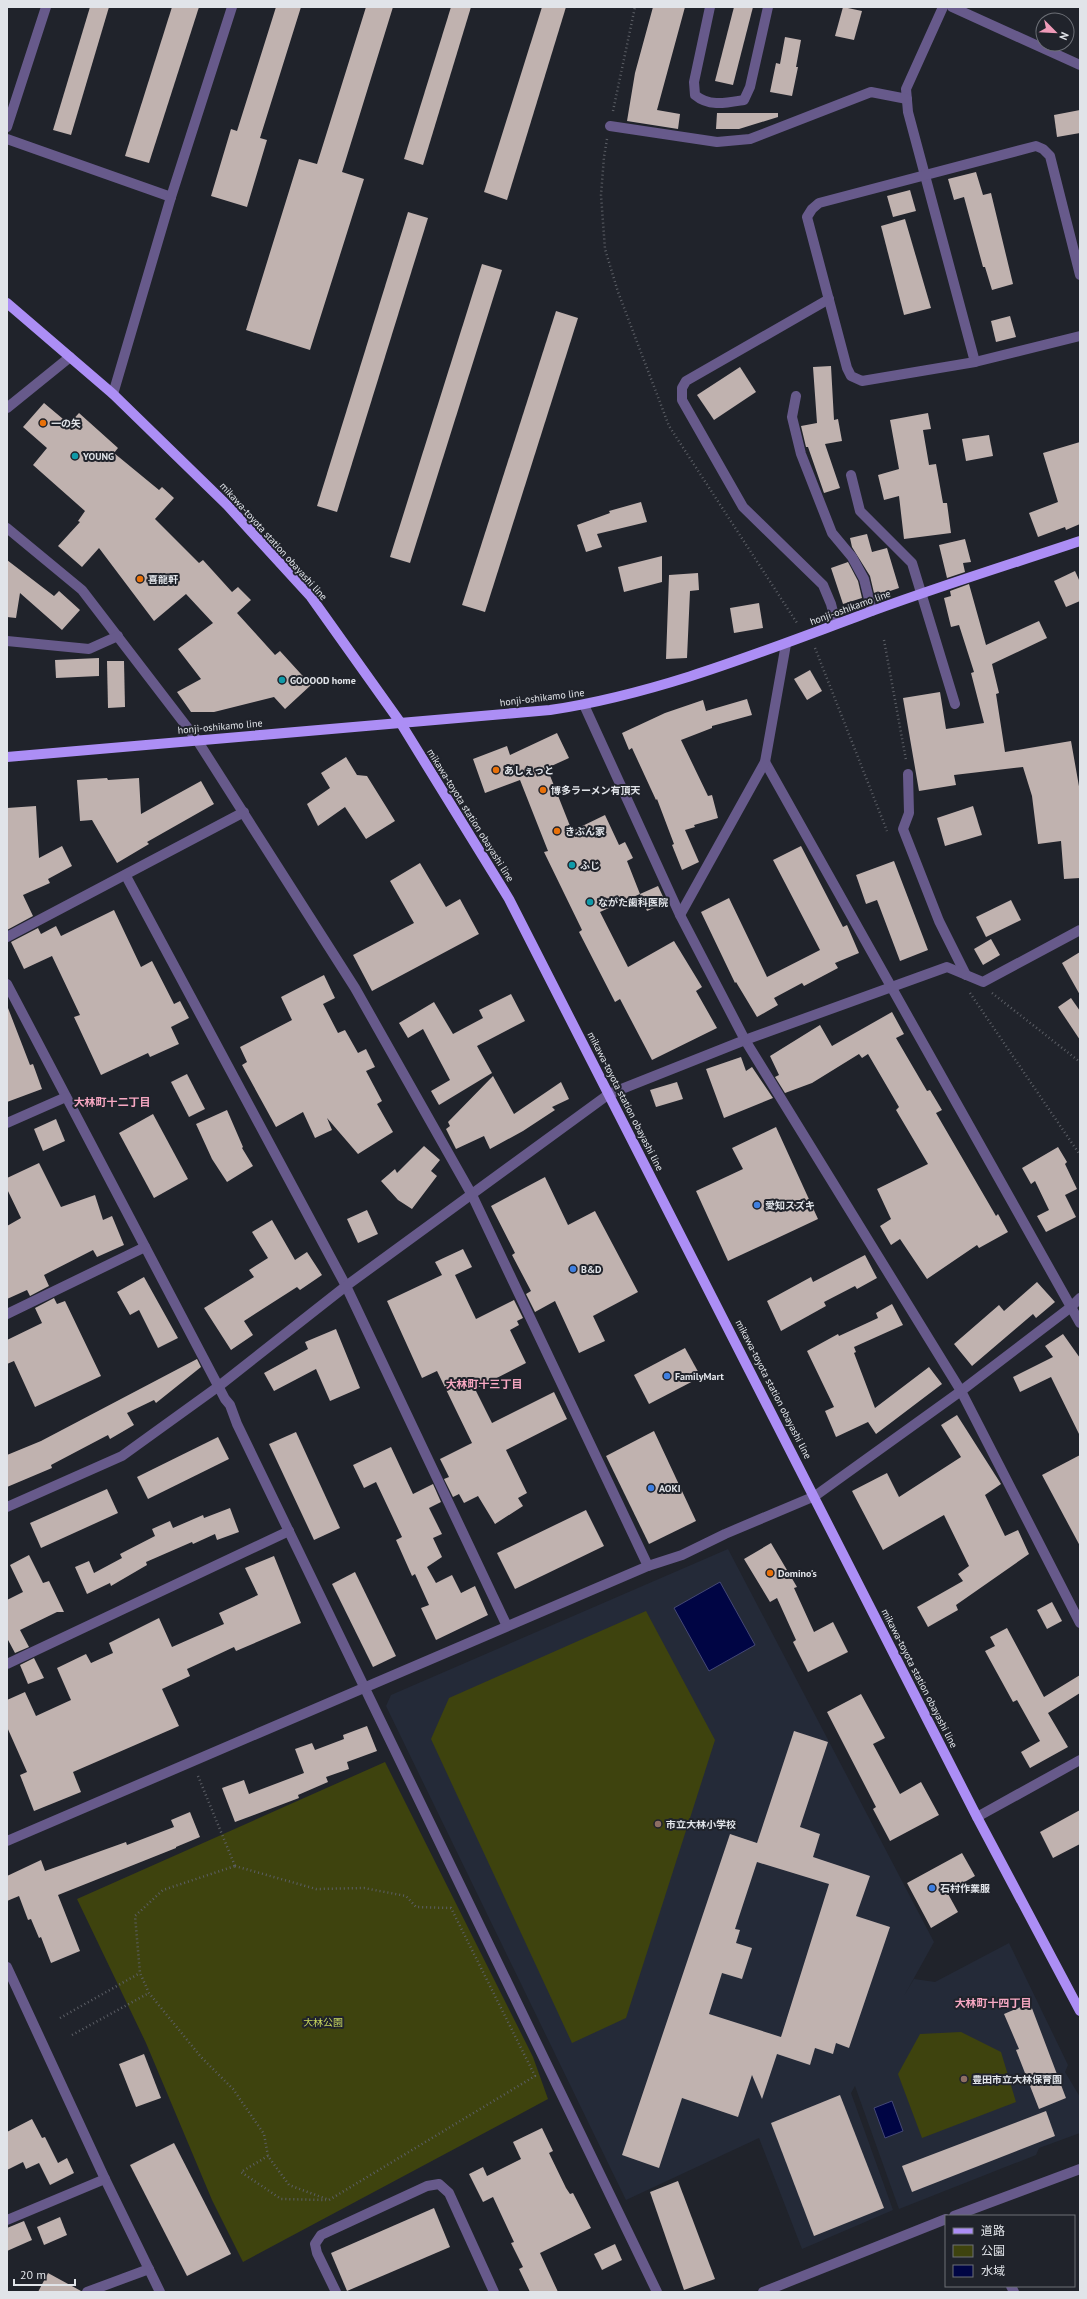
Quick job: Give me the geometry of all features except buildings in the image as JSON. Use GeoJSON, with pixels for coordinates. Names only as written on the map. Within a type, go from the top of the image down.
{"type":"FeatureCollection","features":[{"type":"Feature","properties":{"kind":"main road","name":"mikawa-toyota station obayashi line"},"geometry":{"type":"LineString","coordinates":[[7,303],[113,394],[227,505],[311,597],[400,722],[509,899],[815,1496],[977,1817],[1080,2011]]}},
{"type":"Feature","properties":{"kind":"main road","name":"honji-oshikamo line"},"geometry":{"type":"LineString","coordinates":[[7,757],[550,710],[584,705],[679,680],[786,644],[836,624],[921,594],[1080,541]]}},
{"type":"Feature","properties":{"kind":"street"},"geometry":{"type":"LineString","coordinates":[[7,127],[46,7]]}},
{"type":"Feature","properties":{"kind":"street"},"geometry":{"type":"LineString","coordinates":[[113,394],[171,197],[232,7]]}},
{"type":"Feature","properties":{"kind":"street"},"geometry":{"type":"LineString","coordinates":[[710,7],[694,82],[695,95],[704,102],[722,103],[744,100],[750,87],[768,7]]}},
{"type":"Feature","properties":{"kind":"street"},"geometry":{"type":"LineString","coordinates":[[943,7],[906,89],[908,112],[923,175],[975,362]]}},
{"type":"Feature","properties":{"kind":"street"},"geometry":{"type":"LineString","coordinates":[[952,7],[1079,63]]}},
{"type":"Feature","properties":{"kind":"street"},"geometry":{"type":"LineString","coordinates":[[610,126],[717,142],[750,138],[871,92],[907,99]]}},
{"type":"Feature","properties":{"kind":"street"},"geometry":{"type":"LineString","coordinates":[[7,139],[171,197]]}},
{"type":"Feature","properties":{"kind":"street"},"geometry":{"type":"LineString","coordinates":[[1080,275],[1050,156],[1043,149],[1036,146],[819,203],[812,209],[807,217],[847,368],[851,376],[862,381],[975,362],[1080,336]]}},
{"type":"Feature","properties":{"kind":"street"},"geometry":{"type":"LineString","coordinates":[[829,299],[686,381],[682,388],[682,400],[743,507],[823,585],[831,604],[836,624]]}},
{"type":"Feature","properties":{"kind":"street"},"geometry":{"type":"LineString","coordinates":[[7,408],[70,357]]}},
{"type":"Feature","properties":{"kind":"street"},"geometry":{"type":"LineString","coordinates":[[796,396],[792,417],[801,454],[832,533],[852,557],[864,579],[872,611]]}},
{"type":"Feature","properties":{"kind":"street"},"geometry":{"type":"LineString","coordinates":[[851,475],[860,511],[912,562],[955,704]]}},
{"type":"Feature","properties":{"kind":"street"},"geometry":{"type":"LineString","coordinates":[[7,528],[82,590],[197,740],[355,988],[472,1195],[648,1566]]}},
{"type":"Feature","properties":{"kind":"street"},"geometry":{"type":"LineString","coordinates":[[7,641],[89,649],[118,636]]}},
{"type":"Feature","properties":{"kind":"street"},"geometry":{"type":"LineString","coordinates":[[680,915],[765,762],[786,644]]}},
{"type":"Feature","properties":{"kind":"street"},"geometry":{"type":"LineString","coordinates":[[584,705],[680,915],[745,1040],[961,1391],[1080,1623]]}},
{"type":"Feature","properties":{"kind":"street"},"geometry":{"type":"LineString","coordinates":[[765,762],[889,987],[1080,1323]]}},
{"type":"Feature","properties":{"kind":"street"},"geometry":{"type":"LineString","coordinates":[[908,774],[908,813],[903,829],[939,921],[966,975]]}},
{"type":"Feature","properties":{"kind":"street"},"geometry":{"type":"LineString","coordinates":[[7,937],[126,876],[244,812]]}},
{"type":"Feature","properties":{"kind":"street"},"geometry":{"type":"LineString","coordinates":[[126,876],[346,1286],[507,1626]]}},
{"type":"Feature","properties":{"kind":"street"},"geometry":{"type":"LineString","coordinates":[[7,1507],[122,1456],[219,1386],[346,1286],[609,1094],[745,1040],[947,967],[983,982],[1080,930]]}},
{"type":"Feature","properties":{"kind":"street"},"geometry":{"type":"LineString","coordinates":[[7,984],[230,1405],[364,1690],[656,2292]]}},
{"type":"Feature","properties":{"kind":"street"},"geometry":{"type":"LineString","coordinates":[[7,1123],[66,1097]]}},
{"type":"Feature","properties":{"kind":"street"},"geometry":{"type":"LineString","coordinates":[[7,1314],[145,1247]]}},
{"type":"Feature","properties":{"kind":"street"},"geometry":{"type":"LineString","coordinates":[[7,1841],[364,1690],[507,1626],[648,1566],[682,1555],[725,1534],[815,1496],[961,1391],[1071,1307],[1080,1298]]}},
{"type":"Feature","properties":{"kind":"street"},"geometry":{"type":"LineString","coordinates":[[7,1664],[289,1531]]}},
{"type":"Feature","properties":{"kind":"street"},"geometry":{"type":"LineString","coordinates":[[977,1817],[1080,1760]]}},
{"type":"Feature","properties":{"kind":"street"},"geometry":{"type":"LineString","coordinates":[[7,1967],[105,2179],[160,2292]]}},
{"type":"Feature","properties":{"kind":"street"},"geometry":{"type":"LineString","coordinates":[[959,2215],[975,2212],[1080,2169]]}},
{"type":"Feature","properties":{"kind":"street"},"geometry":{"type":"LineString","coordinates":[[7,2220],[105,2179]]}},
{"type":"Feature","properties":{"kind":"street"},"geometry":{"type":"LineString","coordinates":[[336,2292],[317,2253],[315,2244],[321,2235],[428,2186],[439,2184],[449,2194],[494,2292]]}},
{"type":"Feature","properties":{"kind":"street"},"geometry":{"type":"LineString","coordinates":[[763,2292],[945,2219]]}},
{"type":"Feature","properties":{"kind":"street"},"geometry":{"type":"LineString","coordinates":[[87,2292],[149,2269]]}},
{"type":"Feature","properties":{"kind":"path"},"geometry":{"type":"LineString","coordinates":[[618,292],[605,249],[601,195],[604,157],[635,7]]}},
{"type":"Feature","properties":{"kind":"path"},"geometry":{"type":"LineString","coordinates":[[884,640],[908,774]]}},
{"type":"Feature","properties":{"kind":"path"},"geometry":{"type":"LineString","coordinates":[[983,982],[997,998],[1080,1062]]}},
{"type":"Feature","properties":{"kind":"path"},"geometry":{"type":"LineString","coordinates":[[192,1763],[235,1866]]}},
{"type":"Feature","properties":{"kind":"path"},"geometry":{"type":"LineString","coordinates":[[268,2156],[241,2172],[281,2199],[329,2200],[535,2076],[451,1908],[416,1906],[406,1896],[364,1888],[316,1889],[235,1866],[163,1890],[135,1916],[140,1973],[149,1993],[201,2057],[233,2090],[264,2134],[268,2156],[289,2185],[329,2200]]}},
{"type":"Feature","properties":{"kind":"path"},"geometry":{"type":"LineString","coordinates":[[60,2018],[140,1973]]}},
{"type":"Feature","properties":{"kind":"path"},"geometry":{"type":"LineString","coordinates":[[72,2035],[149,1993]]}},
{"type":"Feature","properties":{"kind":"shaded area","name":"市立大林小学校"},"geometry":{"type":"Polygon","coordinates":[[[728,1549],[934,1942],[904,1996],[914,1979],[935,1982],[1009,1943],[1068,2065],[1065,2072],[1080,2097],[1080,2133],[1039,2148],[1036,2155],[899,2209],[855,2086],[851,2093],[893,2210],[802,2249],[759,2138],[626,2200],[386,1706],[391,1695],[728,1549]]]}},
{"type":"Feature","properties":{"kind":"green space"},"geometry":{"type":"Polygon","coordinates":[[[646,1611],[715,1740],[626,2018],[572,2043],[431,1739],[449,1698],[646,1611]]]}},
{"type":"Feature","properties":{"kind":"green space","name":"大林公園"},"geometry":{"type":"Polygon","coordinates":[[[385,1762],[533,2057],[548,2099],[243,2262],[212,2200],[146,2043],[77,1899],[385,1762]]]}},
{"type":"Feature","properties":{"kind":"green space"},"geometry":{"type":"Polygon","coordinates":[[[961,2032],[1001,2052],[1016,2102],[922,2138],[898,2074],[920,2034],[961,2032]]]}},
{"type":"Feature","properties":{"kind":"water"},"geometry":{"type":"Polygon","coordinates":[[[720,1582],[755,1645],[709,1671],[674,1608],[720,1582]]]}},
{"type":"Feature","properties":{"kind":"water"},"geometry":{"type":"Polygon","coordinates":[[[892,2101],[903,2131],[885,2138],[874,2108],[892,2101]]]}},
{"type":"Feature","properties":{"kind":"place","name":"一の矢"},"geometry":{"type":"Point","coordinates":[43,423]}},
{"type":"Feature","properties":{"kind":"place","name":"YOUNG"},"geometry":{"type":"Point","coordinates":[75,456]}},
{"type":"Feature","properties":{"kind":"place","name":"喜龍軒"},"geometry":{"type":"Point","coordinates":[140,579]}},
{"type":"Feature","properties":{"kind":"place","name":"GOOOOD home"},"geometry":{"type":"Point","coordinates":[282,680]}},
{"type":"Feature","properties":{"kind":"place","name":"あしぇっと"},"geometry":{"type":"Point","coordinates":[496,770]}},
{"type":"Feature","properties":{"kind":"place","name":"博多ラーメン有頂天"},"geometry":{"type":"Point","coordinates":[543,790]}},
{"type":"Feature","properties":{"kind":"place","name":"きぶん家"},"geometry":{"type":"Point","coordinates":[557,831]}},
{"type":"Feature","properties":{"kind":"place","name":"ふじ"},"geometry":{"type":"Point","coordinates":[572,865]}},
{"type":"Feature","properties":{"kind":"place","name":"ながた歯科医院"},"geometry":{"type":"Point","coordinates":[590,902]}},
{"type":"Feature","properties":{"kind":"place","name":"愛知スズキ"},"geometry":{"type":"Point","coordinates":[757,1205]}},
{"type":"Feature","properties":{"kind":"place","name":"B&D"},"geometry":{"type":"Point","coordinates":[573,1269]}},
{"type":"Feature","properties":{"kind":"place","name":"FamilyMart"},"geometry":{"type":"Point","coordinates":[667,1376]}},
{"type":"Feature","properties":{"kind":"place","name":"AOKI"},"geometry":{"type":"Point","coordinates":[651,1488]}},
{"type":"Feature","properties":{"kind":"place","name":"Domino's"},"geometry":{"type":"Point","coordinates":[770,1573]}},
{"type":"Feature","properties":{"kind":"place","name":"市立大林小学校"},"geometry":{"type":"Point","coordinates":[658,1824]}},
{"type":"Feature","properties":{"kind":"place","name":"石村作業服"},"geometry":{"type":"Point","coordinates":[932,1888]}},
{"type":"Feature","properties":{"kind":"place","name":"豊田市立大林保育園"},"geometry":{"type":"Point","coordinates":[964,2079]}},
{"type":"Feature","properties":{"kind":"district","name":"大林町十二丁目"},"geometry":{"type":"Point","coordinates":[112,1102]}},
{"type":"Feature","properties":{"kind":"district","name":"大林町十三丁目"},"geometry":{"type":"Point","coordinates":[484,1384]}},
{"type":"Feature","properties":{"kind":"district","name":"大林町十四丁目"},"geometry":{"type":"Point","coordinates":[993,2003]}}]}
